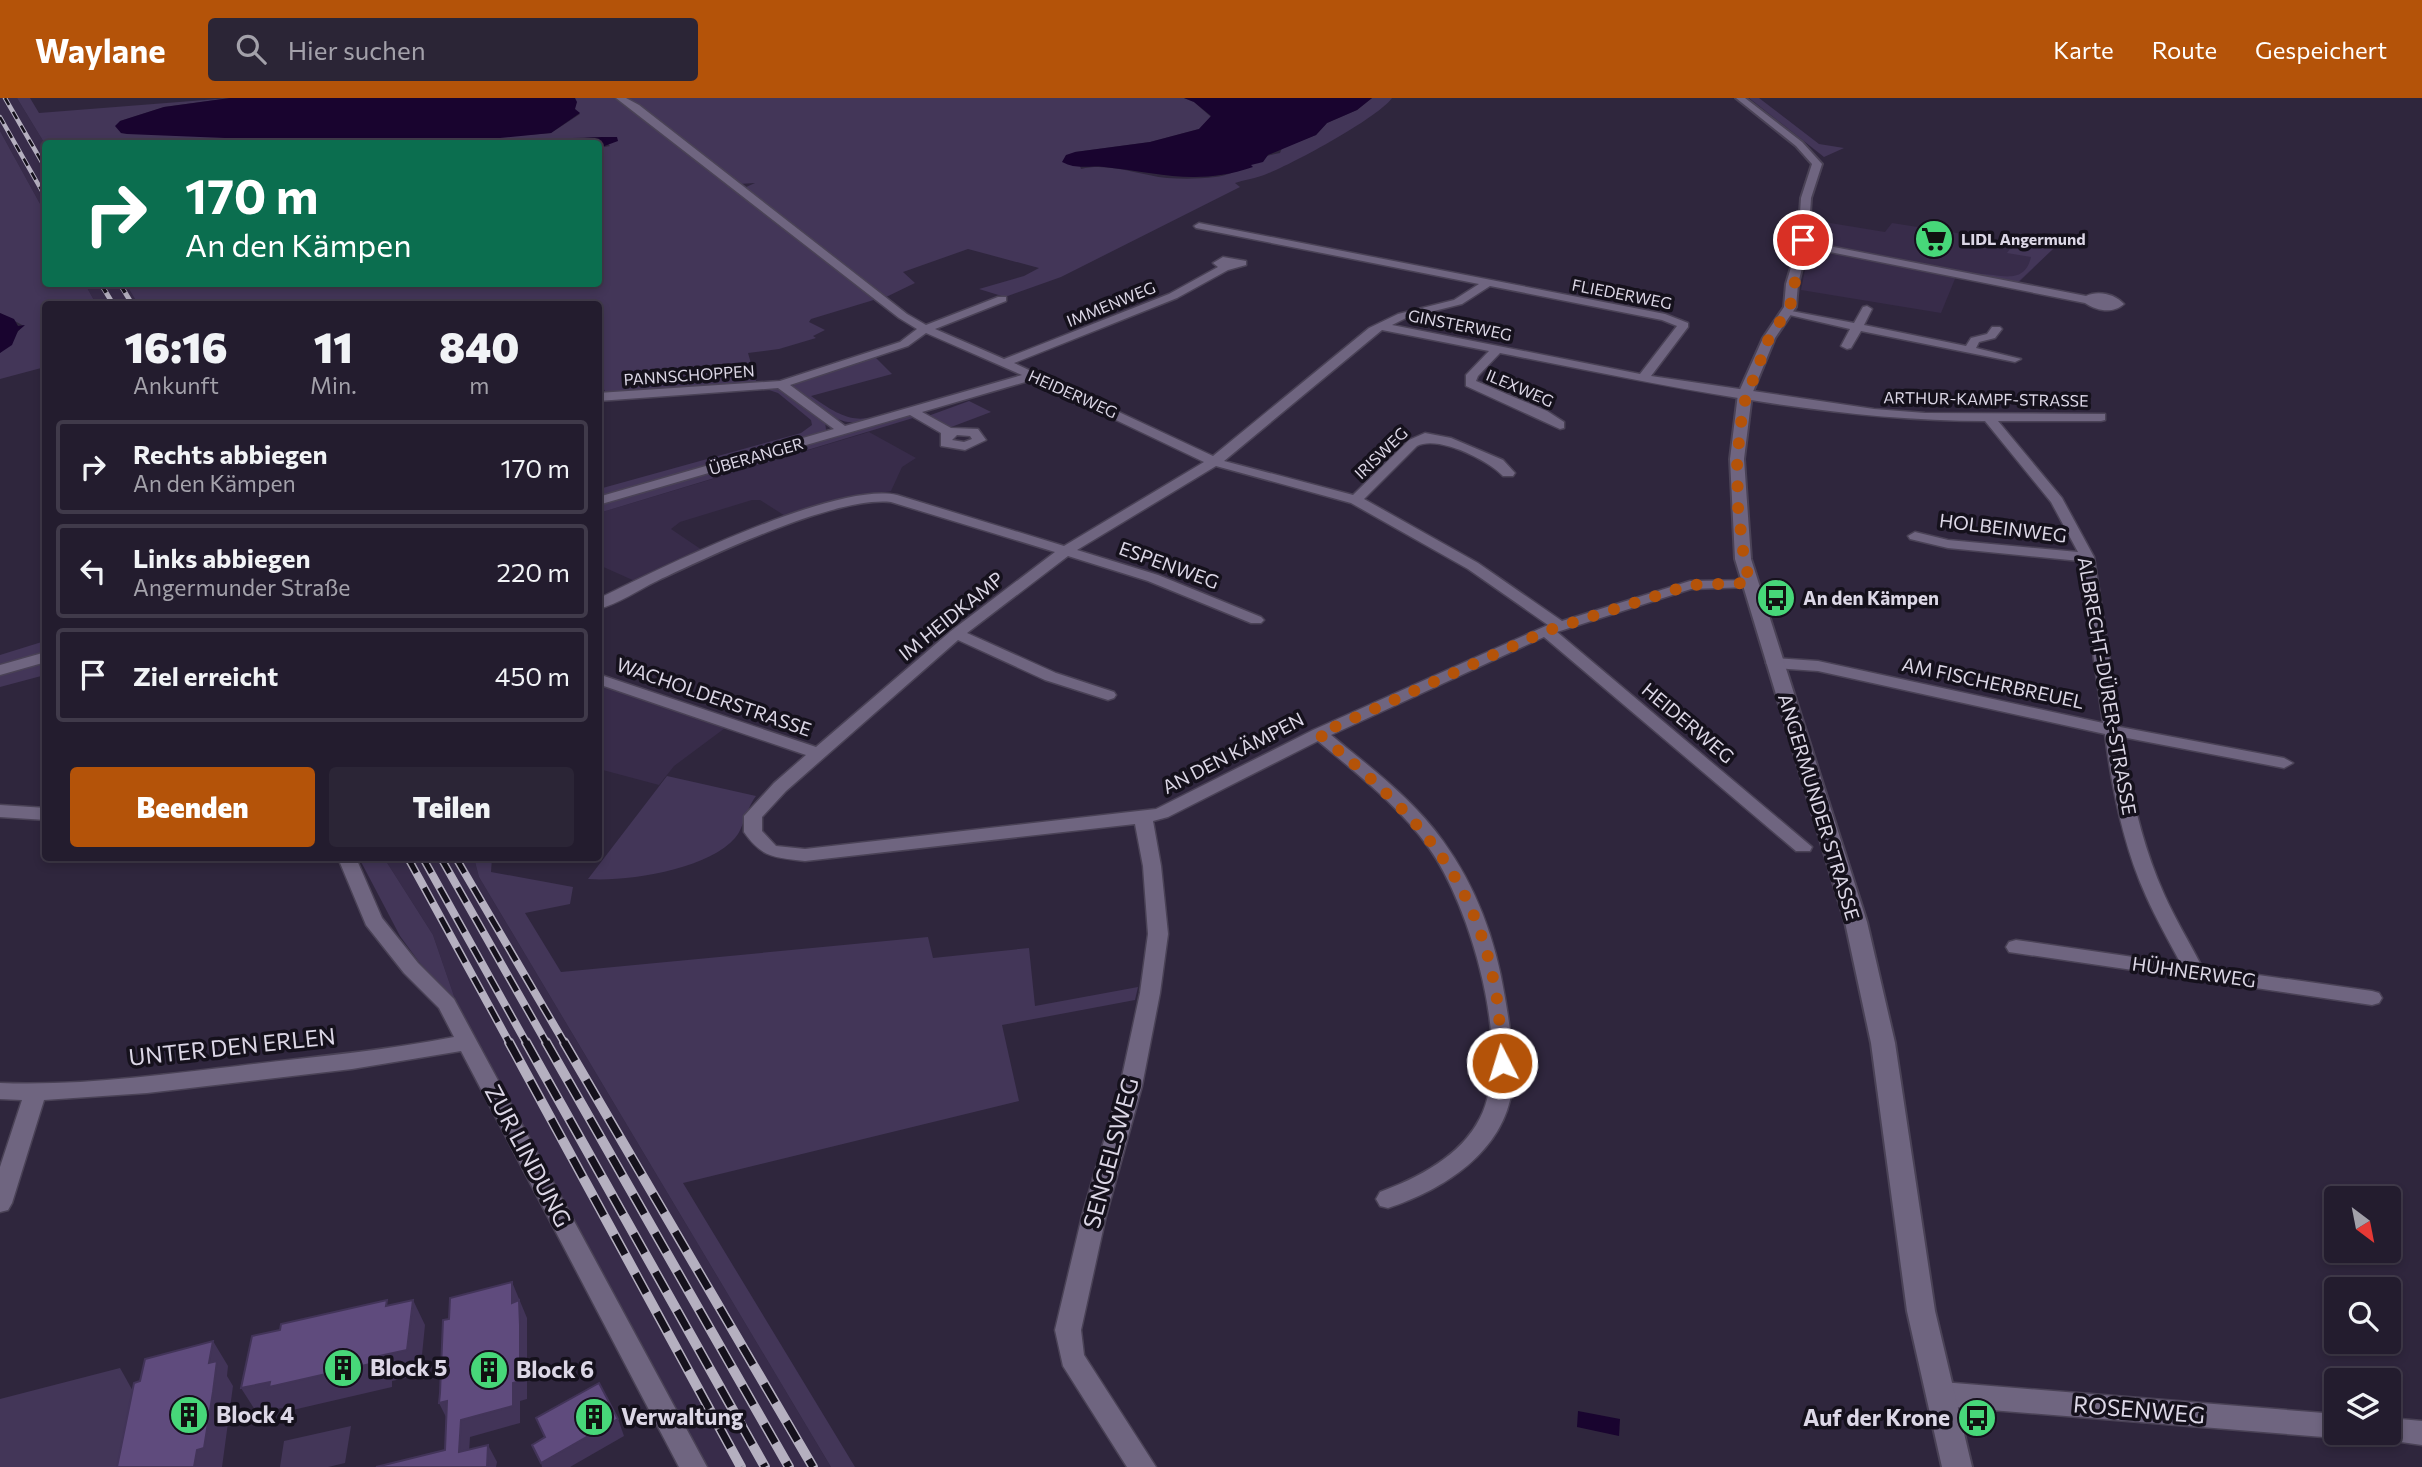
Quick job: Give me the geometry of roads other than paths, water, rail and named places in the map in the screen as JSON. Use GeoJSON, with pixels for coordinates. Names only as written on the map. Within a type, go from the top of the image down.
{"type":"FeatureCollection","features":[{"type":"Feature","properties":{"kind":"main road"},"geometry":{"type":"LineString","coordinates":[[1740,98],[1816,160]]}},
{"type":"Feature","properties":{"kind":"main road","name":"ANGERMUNDER STRASSE"},"geometry":{"type":"LineString","coordinates":[[1816,160],[1817,168],[1806,198],[1803,244],[1786,313],[1769,338],[1745,394],[1737,459],[1738,507],[1744,559],[1750,583],[1856,922],[1868,974],[1883,1043],[1921,1311],[1957,1467]]}},
{"type":"Feature","properties":{"kind":"street","name":"HEIDERWEG"},"geometry":{"type":"LineString","coordinates":[[620,98],[636,107],[903,316],[925,329],[1005,363],[1213,462],[1356,500],[1473,566],[1553,629],[1804,847]]}},
{"type":"Feature","properties":{"kind":"street","name":"FLIEDERWEG"},"geometry":{"type":"LineString","coordinates":[[1199,226],[1665,317],[1684,325],[1643,377]]}},
{"type":"Feature","properties":{"kind":"street"},"geometry":{"type":"LineString","coordinates":[[1803,244],[2088,300]]}},
{"type":"Feature","properties":{"kind":"street","name":"IMMENWEG"},"geometry":{"type":"LineString","coordinates":[[1005,363],[1173,296],[1225,267]]}},
{"type":"Feature","properties":{"kind":"street"},"geometry":{"type":"LineString","coordinates":[[1380,326],[1402,316],[1458,302],[1488,283]]}},
{"type":"Feature","properties":{"kind":"street","name":"PANNSCHOPPEN"},"geometry":{"type":"LineString","coordinates":[[602,397],[781,384],[904,344],[925,329],[1002,299]]}},
{"type":"Feature","properties":{"kind":"street"},"geometry":{"type":"LineString","coordinates":[[1847,346],[1867,309]]}},
{"type":"Feature","properties":{"kind":"street"},"geometry":{"type":"LineString","coordinates":[[1786,313],[2015,359]]}},
{"type":"Feature","properties":{"kind":"street","name":"GINSTERWEG"},"geometry":{"type":"LineString","coordinates":[[1213,462],[1380,326],[1745,394]]}},
{"type":"Feature","properties":{"kind":"street"},"geometry":{"type":"LineString","coordinates":[[1969,350],[1975,340],[1991,336],[1996,329]]}},
{"type":"Feature","properties":{"kind":"street","name":"ILEXWEG"},"geometry":{"type":"LineString","coordinates":[[1498,349],[1472,375],[1470,383],[1543,414],[1560,425]]}},
{"type":"Feature","properties":{"kind":"street","name":"ÜBERANGER"},"geometry":{"type":"LineString","coordinates":[[602,500],[1032,376]]}},
{"type":"Feature","properties":{"kind":"street","name":"PANNSCHOPPEN"},"geometry":{"type":"LineString","coordinates":[[781,384],[844,431]]}},
{"type":"Feature","properties":{"kind":"street","name":"ARTHUR-KAMPF-STRASSE"},"geometry":{"type":"LineString","coordinates":[[1745,394],[1874,413],[2101,417]]}},
{"type":"Feature","properties":{"kind":"street"},"geometry":{"type":"LineString","coordinates":[[913,412],[950,433]]}},
{"type":"Feature","properties":{"kind":"street","name":"ALBRECHT-DÜRER-STRASSE"},"geometry":{"type":"LineString","coordinates":[[1988,417],[2073,525],[2087,557],[2112,730],[2136,844],[2155,895],[2195,972]]}},
{"type":"Feature","properties":{"kind":"street","name":"IRISWEG"},"geometry":{"type":"LineString","coordinates":[[1356,500],[1413,443],[1425,437],[1447,441],[1498,463],[1508,472]]}},
{"type":"Feature","properties":{"kind":"street","name":"IM HEIDKAMP"},"geometry":{"type":"LineString","coordinates":[[757,838],[751,825],[753,816],[764,802],[956,634],[1067,550],[1213,462]]}},
{"type":"Feature","properties":{"kind":"street"},"geometry":{"type":"LineString","coordinates":[[602,603],[707,552],[785,522],[866,497],[892,498],[1067,550]]}},
{"type":"Feature","properties":{"kind":"street","name":"HOLBEINWEG"},"geometry":{"type":"LineString","coordinates":[[1915,536],[1948,544],[2087,557]]}},
{"type":"Feature","properties":{"kind":"street","name":"ESPENWEG"},"geometry":{"type":"LineString","coordinates":[[1067,550],[1164,582],[1256,620]]}},
{"type":"Feature","properties":{"kind":"street","name":"AN DEN KÄMPEN"},"geometry":{"type":"LineString","coordinates":[[757,838],[762,845],[778,854],[805,855],[1143,818],[1161,813],[1319,734],[1553,629],[1690,585],[1750,583]]}},
{"type":"Feature","properties":{"kind":"street"},"geometry":{"type":"LineString","coordinates":[[956,634],[1016,658],[1078,688],[1108,695]]}},
{"type":"Feature","properties":{"kind":"street"},"geometry":{"type":"LineString","coordinates":[[0,670],[42,658]]}},
{"type":"Feature","properties":{"kind":"street","name":"AM FISCHERBREUEL"},"geometry":{"type":"LineString","coordinates":[[1774,663],[1818,666],[2112,730],[2284,763]]}},
{"type":"Feature","properties":{"kind":"street","name":"WACHOLDERSTRASSE"},"geometry":{"type":"LineString","coordinates":[[602,680],[817,753]]}},
{"type":"Feature","properties":{"kind":"street"},"geometry":{"type":"LineString","coordinates":[[1319,734],[1402,807],[1434,843],[1462,886],[1479,928],[1496,989],[1502,1063],[1498,1104],[1487,1126],[1446,1170],[1418,1188],[1388,1199]]}},
{"type":"Feature","properties":{"kind":"street"},"geometry":{"type":"LineString","coordinates":[[0,811],[42,814]]}},
{"type":"Feature","properties":{"kind":"street","name":"SENGELSWEG"},"geometry":{"type":"LineString","coordinates":[[1142,1467],[1086,1385],[1072,1358],[1068,1330],[1090,1229],[1131,1086],[1150,993],[1158,934],[1152,866],[1143,818]]}},
{"type":"Feature","properties":{"kind":"street","name":"ZUR LINDUNG"},"geometry":{"type":"LineString","coordinates":[[348,861],[373,920],[411,968],[447,1004],[693,1467]]}},
{"type":"Feature","properties":{"kind":"street","name":"HÜHNERWEG"},"geometry":{"type":"LineString","coordinates":[[2016,947],[2372,998]]}},
{"type":"Feature","properties":{"kind":"street","name":"UNTER DEN ERLEN"},"geometry":{"type":"LineString","coordinates":[[0,1091],[35,1093],[422,1052],[468,1042]]}},
{"type":"Feature","properties":{"kind":"street"},"geometry":{"type":"LineString","coordinates":[[0,1203],[35,1093]]}},
{"type":"Feature","properties":{"kind":"street","name":"ROSENWEG"},"geometry":{"type":"LineString","coordinates":[[1942,1394],[2324,1425]]}},
{"type":"Feature","properties":{"kind":"street"},"geometry":{"type":"LineString","coordinates":[[2401,1431],[2422,1433]]}},
{"type":"Feature","properties":{"kind":"railway"},"geometry":{"type":"LineString","coordinates":[[5,98],[42,162]]}},
{"type":"Feature","properties":{"kind":"railway"},"geometry":{"type":"LineString","coordinates":[[0,117],[42,191]]}},
{"type":"Feature","properties":{"kind":"railway"},"geometry":{"type":"LineString","coordinates":[[103,287],[111,301]]}},
{"type":"Feature","properties":{"kind":"railway"},"geometry":{"type":"LineString","coordinates":[[122,287],[130,301]]}},
{"type":"Feature","properties":{"kind":"railway"},"geometry":{"type":"LineString","coordinates":[[410,861],[510,1044]]}},
{"type":"Feature","properties":{"kind":"railway"},"geometry":{"type":"LineString","coordinates":[[425,861],[527,1044]]}},
{"type":"Feature","properties":{"kind":"railway"},"geometry":{"type":"LineString","coordinates":[[443,861],[547,1044]]}},
{"type":"Feature","properties":{"kind":"railway"},"geometry":{"type":"LineString","coordinates":[[458,861],[565,1044]]}},
{"type":"Feature","properties":{"kind":"railway"},"geometry":{"type":"LineString","coordinates":[[509,1042],[741,1467]]}},
{"type":"Feature","properties":{"kind":"railway"},"geometry":{"type":"LineString","coordinates":[[526,1042],[765,1467]]}},
{"type":"Feature","properties":{"kind":"railway"},"geometry":{"type":"LineString","coordinates":[[546,1042],[789,1467]]}},
{"type":"Feature","properties":{"kind":"railway"},"geometry":{"type":"LineString","coordinates":[[564,1042],[813,1467]]}},
{"type":"Feature","properties":{"kind":"place","name":"LIDL Angermund"},"geometry":{"type":"Point","coordinates":[1934,239]}},
{"type":"Feature","properties":{"kind":"place","name":"An den Kämpen"},"geometry":{"type":"Point","coordinates":[1776,598]}},
{"type":"Feature","properties":{"kind":"place","name":"Block 5"},"geometry":{"type":"Point","coordinates":[343,1368]}},
{"type":"Feature","properties":{"kind":"place","name":"Block 6"},"geometry":{"type":"Point","coordinates":[489,1370]}},
{"type":"Feature","properties":{"kind":"place","name":"Block 4"},"geometry":{"type":"Point","coordinates":[189,1415]}},
{"type":"Feature","properties":{"kind":"place","name":"Verwaltung"},"geometry":{"type":"Point","coordinates":[594,1417]}},
{"type":"Feature","properties":{"kind":"place","name":"Auf der Krone"},"geometry":{"type":"Point","coordinates":[1977,1418]}}]}
